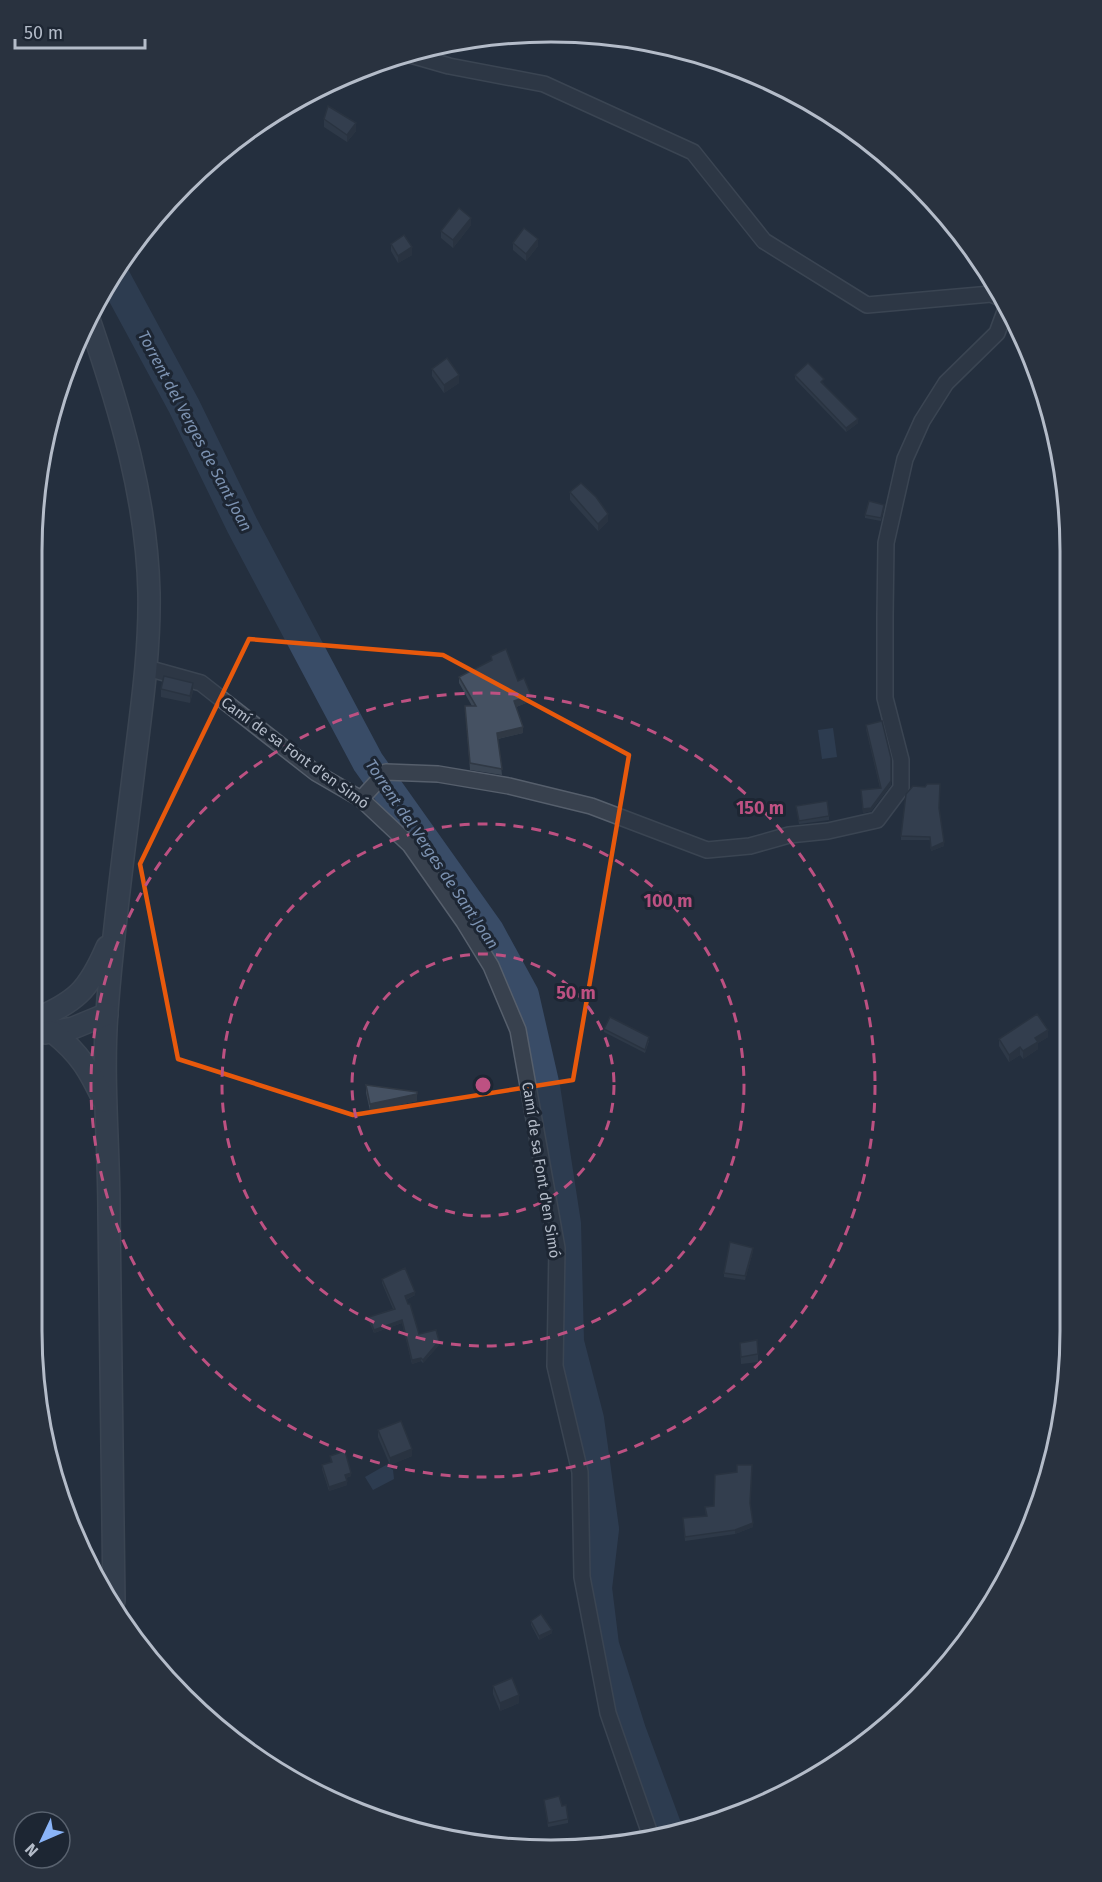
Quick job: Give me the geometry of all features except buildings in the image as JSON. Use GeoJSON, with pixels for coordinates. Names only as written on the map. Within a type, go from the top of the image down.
{"type":"FeatureCollection","features":[{"type":"Feature","properties":{"kind":"main road"},"geometry":{"type":"LineString","coordinates":[[92,330],[117,405],[138,490],[145,535],[149,594],[147,668],[107,1014],[105,1104],[109,1207],[114,1592]]}},
{"type":"Feature","properties":{"kind":"main road"},"geometry":{"type":"LineString","coordinates":[[42,1016],[76,998],[97,971],[116,927]]}},
{"type":"Feature","properties":{"kind":"main road"},"geometry":{"type":"LineString","coordinates":[[60,1008],[84,1008],[107,1014]]}},
{"type":"Feature","properties":{"kind":"main road"},"geometry":{"type":"LineString","coordinates":[[42,1034],[73,1028],[107,1014]]}},
{"type":"Feature","properties":{"kind":"main road"},"geometry":{"type":"LineString","coordinates":[[54,1033],[72,1047],[87,1066],[105,1104]]}},
{"type":"Feature","properties":{"kind":"street"},"geometry":{"type":"LineString","coordinates":[[422,58],[449,66],[544,84],[693,152],[764,241],[867,305],[991,294]]}},
{"type":"Feature","properties":{"kind":"street"},"geometry":{"type":"LineString","coordinates":[[361,799],[386,772],[438,774],[509,786],[591,806],[707,850],[750,846],[789,835],[828,831],[877,820],[901,788],[901,760],[885,698],[885,616],[886,543],[905,459],[922,422],[946,383],[997,333],[1003,317]]}},
{"type":"Feature","properties":{"kind":"street","name":"Camí de sa Font d'en Simó"},"geometry":{"type":"LineString","coordinates":[[147,668],[201,683],[316,773],[361,799],[410,845],[464,922],[491,966],[518,1030],[557,1248],[555,1366],[580,1472],[582,1577],[608,1713],[649,1830]]}},
{"type":"Feature","properties":{"kind":"highlighted area"},"geometry":{"type":"Polygon","coordinates":[[[249,639],[443,655],[629,755],[573,1080],[353,1115],[178,1059],[140,864],[249,639]]]}},
{"type":"Feature","properties":{"kind":"water"},"geometry":{"type":"Polygon","coordinates":[[[833,728],[837,757],[822,759],[818,730],[833,728]]]}},
{"type":"Feature","properties":{"kind":"water"},"geometry":{"type":"Polygon","coordinates":[[[386,1465],[393,1470],[394,1479],[373,1490],[365,1477],[386,1465]]]}},
{"type":"Feature","properties":{"kind":"waterway","name":"Torrent del Verges de Sant Joan"},"geometry":{"type":"LineString","coordinates":[[118,284],[184,406],[242,525],[368,762],[488,931],[523,995],[544,1087],[565,1224],[568,1342],[588,1419],[603,1529],[596,1588],[603,1645],[630,1731],[665,1827]]}}]}
